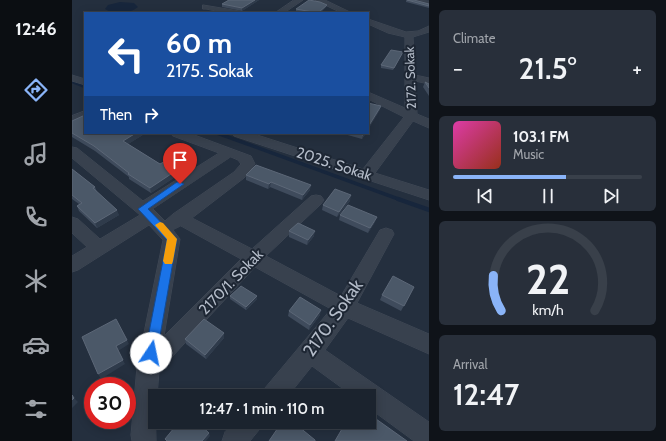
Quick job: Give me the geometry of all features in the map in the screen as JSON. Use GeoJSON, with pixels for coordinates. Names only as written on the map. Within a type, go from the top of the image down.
{"type":"FeatureCollection","features":[{"type":"Feature","properties":{"kind":"street"},"geometry":{"type":"LineString","coordinates":[[200,12],[218,0]]}},
{"type":"Feature","properties":{"kind":"street"},"geometry":{"type":"LineString","coordinates":[[281,12],[299,0]]}},
{"type":"Feature","properties":{"kind":"street"},"geometry":{"type":"LineString","coordinates":[[319,0],[346,12]]}},
{"type":"Feature","properties":{"kind":"street"},"geometry":{"type":"LineString","coordinates":[[418,0],[429,3]]}},
{"type":"Feature","properties":{"kind":"street"},"geometry":{"type":"LineString","coordinates":[[206,7],[233,12]]}},
{"type":"Feature","properties":{"kind":"street","name":"2172. Sokak"},"geometry":{"type":"LineString","coordinates":[[366,175],[411,116],[407,36],[369,21]]}},
{"type":"Feature","properties":{"kind":"street"},"geometry":{"type":"LineString","coordinates":[[407,36],[419,35],[429,29]]}},
{"type":"Feature","properties":{"kind":"street"},"geometry":{"type":"LineString","coordinates":[[410,77],[429,81]]}},
{"type":"Feature","properties":{"kind":"street"},"geometry":{"type":"LineString","coordinates":[[72,78],[84,81]]}},
{"type":"Feature","properties":{"kind":"street"},"geometry":{"type":"LineString","coordinates":[[369,95],[429,124]]}},
{"type":"Feature","properties":{"kind":"street"},"geometry":{"type":"LineString","coordinates":[[72,121],[84,115]]}},
{"type":"Feature","properties":{"kind":"street"},"geometry":{"type":"LineString","coordinates":[[164,230],[239,175],[247,167],[246,159],[180,134]]}},
{"type":"Feature","properties":{"kind":"street","name":"2025. Sokak"},"geometry":{"type":"LineString","coordinates":[[243,134],[429,195]]}},
{"type":"Feature","properties":{"kind":"street"},"geometry":{"type":"LineString","coordinates":[[72,151],[147,212],[172,239],[148,367],[141,439]]}},
{"type":"Feature","properties":{"kind":"street"},"geometry":{"type":"LineString","coordinates":[[72,265],[98,248],[230,152]]}},
{"type":"Feature","properties":{"kind":"street","name":"2170/1. Sokak"},"geometry":{"type":"LineString","coordinates":[[148,367],[254,258],[316,200]]}},
{"type":"Feature","properties":{"kind":"street"},"geometry":{"type":"LineString","coordinates":[[179,218],[345,307],[429,344]]}},
{"type":"Feature","properties":{"kind":"street"},"geometry":{"type":"LineString","coordinates":[[72,223],[98,248]]}},
{"type":"Feature","properties":{"kind":"street","name":"2170. Sokak"},"geometry":{"type":"LineString","coordinates":[[279,389],[345,307],[386,234]]}},
{"type":"Feature","properties":{"kind":"street"},"geometry":{"type":"LineString","coordinates":[[310,352],[429,437]]}},
{"type":"Feature","properties":{"kind":"street"},"geometry":{"type":"LineString","coordinates":[[234,441],[245,429]]}},
{"type":"Feature","properties":{"kind":"water"},"geometry":{"type":"Polygon","coordinates":[[[120,2],[134,3],[138,7],[126,12],[113,12],[105,9],[108,5],[120,2]]]}},
{"type":"Feature","properties":{"kind":"building"},"geometry":{"type":"Polygon","coordinates":[[[229,0],[255,0],[242,8],[222,4],[229,0]]]}},
{"type":"Feature","properties":{"kind":"building"},"geometry":{"type":"Polygon","coordinates":[[[309,0],[327,5],[319,12],[296,9],[309,0]]]}},
{"type":"Feature","properties":{"kind":"building"},"geometry":{"type":"Polygon","coordinates":[[[407,0],[414,0],[429,4],[429,6],[407,0]]]}},
{"type":"Feature","properties":{"kind":"building"},"geometry":{"type":"Polygon","coordinates":[[[391,50],[403,52],[394,68],[381,65],[391,50]]]}},
{"type":"Feature","properties":{"kind":"building"},"geometry":{"type":"Polygon","coordinates":[[[369,103],[381,106],[369,125],[369,103]]]}},
{"type":"Feature","properties":{"kind":"building"},"geometry":{"type":"Polygon","coordinates":[[[84,115],[84,134],[134,134],[123,141],[160,164],[171,158],[183,166],[150,188],[128,174],[129,173],[94,146],[72,133],[72,121],[84,115]]]}},
{"type":"Feature","properties":{"kind":"building"},"geometry":{"type":"Polygon","coordinates":[[[256,165],[311,185],[303,195],[271,182],[269,184],[246,175],[256,165]]]}},
{"type":"Feature","properties":{"kind":"building"},"geometry":{"type":"Polygon","coordinates":[[[72,169],[95,187],[93,188],[117,210],[95,223],[77,206],[82,203],[72,195],[72,169]]]}},
{"type":"Feature","properties":{"kind":"building"},"geometry":{"type":"Polygon","coordinates":[[[335,189],[351,195],[339,212],[323,205],[335,189]]]}},
{"type":"Feature","properties":{"kind":"building"},"geometry":{"type":"Polygon","coordinates":[[[348,205],[377,217],[370,228],[340,215],[348,205]]]}},
{"type":"Feature","properties":{"kind":"building"},"geometry":{"type":"Polygon","coordinates":[[[298,223],[315,231],[308,240],[289,231],[298,223]]]}},
{"type":"Feature","properties":{"kind":"building"},"geometry":{"type":"Polygon","coordinates":[[[393,276],[414,287],[404,306],[382,295],[393,276]]]}},
{"type":"Feature","properties":{"kind":"building"},"geometry":{"type":"Polygon","coordinates":[[[241,286],[257,296],[246,307],[230,296],[241,286]]]}},
{"type":"Feature","properties":{"kind":"building"},"geometry":{"type":"Polygon","coordinates":[[[300,297],[321,310],[310,325],[289,311],[300,297]]]}},
{"type":"Feature","properties":{"kind":"building"},"geometry":{"type":"Polygon","coordinates":[[[116,319],[127,340],[116,346],[123,360],[98,374],[82,337],[116,319]]]}},
{"type":"Feature","properties":{"kind":"building"},"geometry":{"type":"Polygon","coordinates":[[[204,319],[224,333],[205,355],[185,339],[204,319]]]}},
{"type":"Feature","properties":{"kind":"building"},"geometry":{"type":"Polygon","coordinates":[[[376,419],[407,441],[335,441],[342,429],[376,429],[376,419]]]}},
{"type":"Feature","properties":{"kind":"building"},"geometry":{"type":"Polygon","coordinates":[[[173,429],[205,429],[209,433],[202,441],[167,441],[165,439],[173,429]]]}},
{"type":"Feature","properties":{"kind":"building"},"geometry":{"type":"Polygon","coordinates":[[[277,429],[302,429],[315,440],[315,441],[269,441],[277,429]]]}},
{"type":"Feature","properties":{"kind":"waterway"},"geometry":{"type":"LineString","coordinates":[[72,82],[84,87]]}},
{"type":"Feature","properties":{"kind":"waterway"},"geometry":{"type":"LineString","coordinates":[[220,134],[401,200]]}},
{"type":"Feature","properties":{"kind":"waterway"},"geometry":{"type":"LineString","coordinates":[[398,199],[429,210]]}},
{"type":"Feature","properties":{"kind":"slow traffic"},"geometry":{"type":"LineString","coordinates":[[160,225],[172,239],[168,261]]}},
{"type":"Feature","properties":{"kind":"route"},"geometry":{"type":"LineString","coordinates":[[151,353],[172,239],[151,216],[142,209],[180,184]]}}]}
